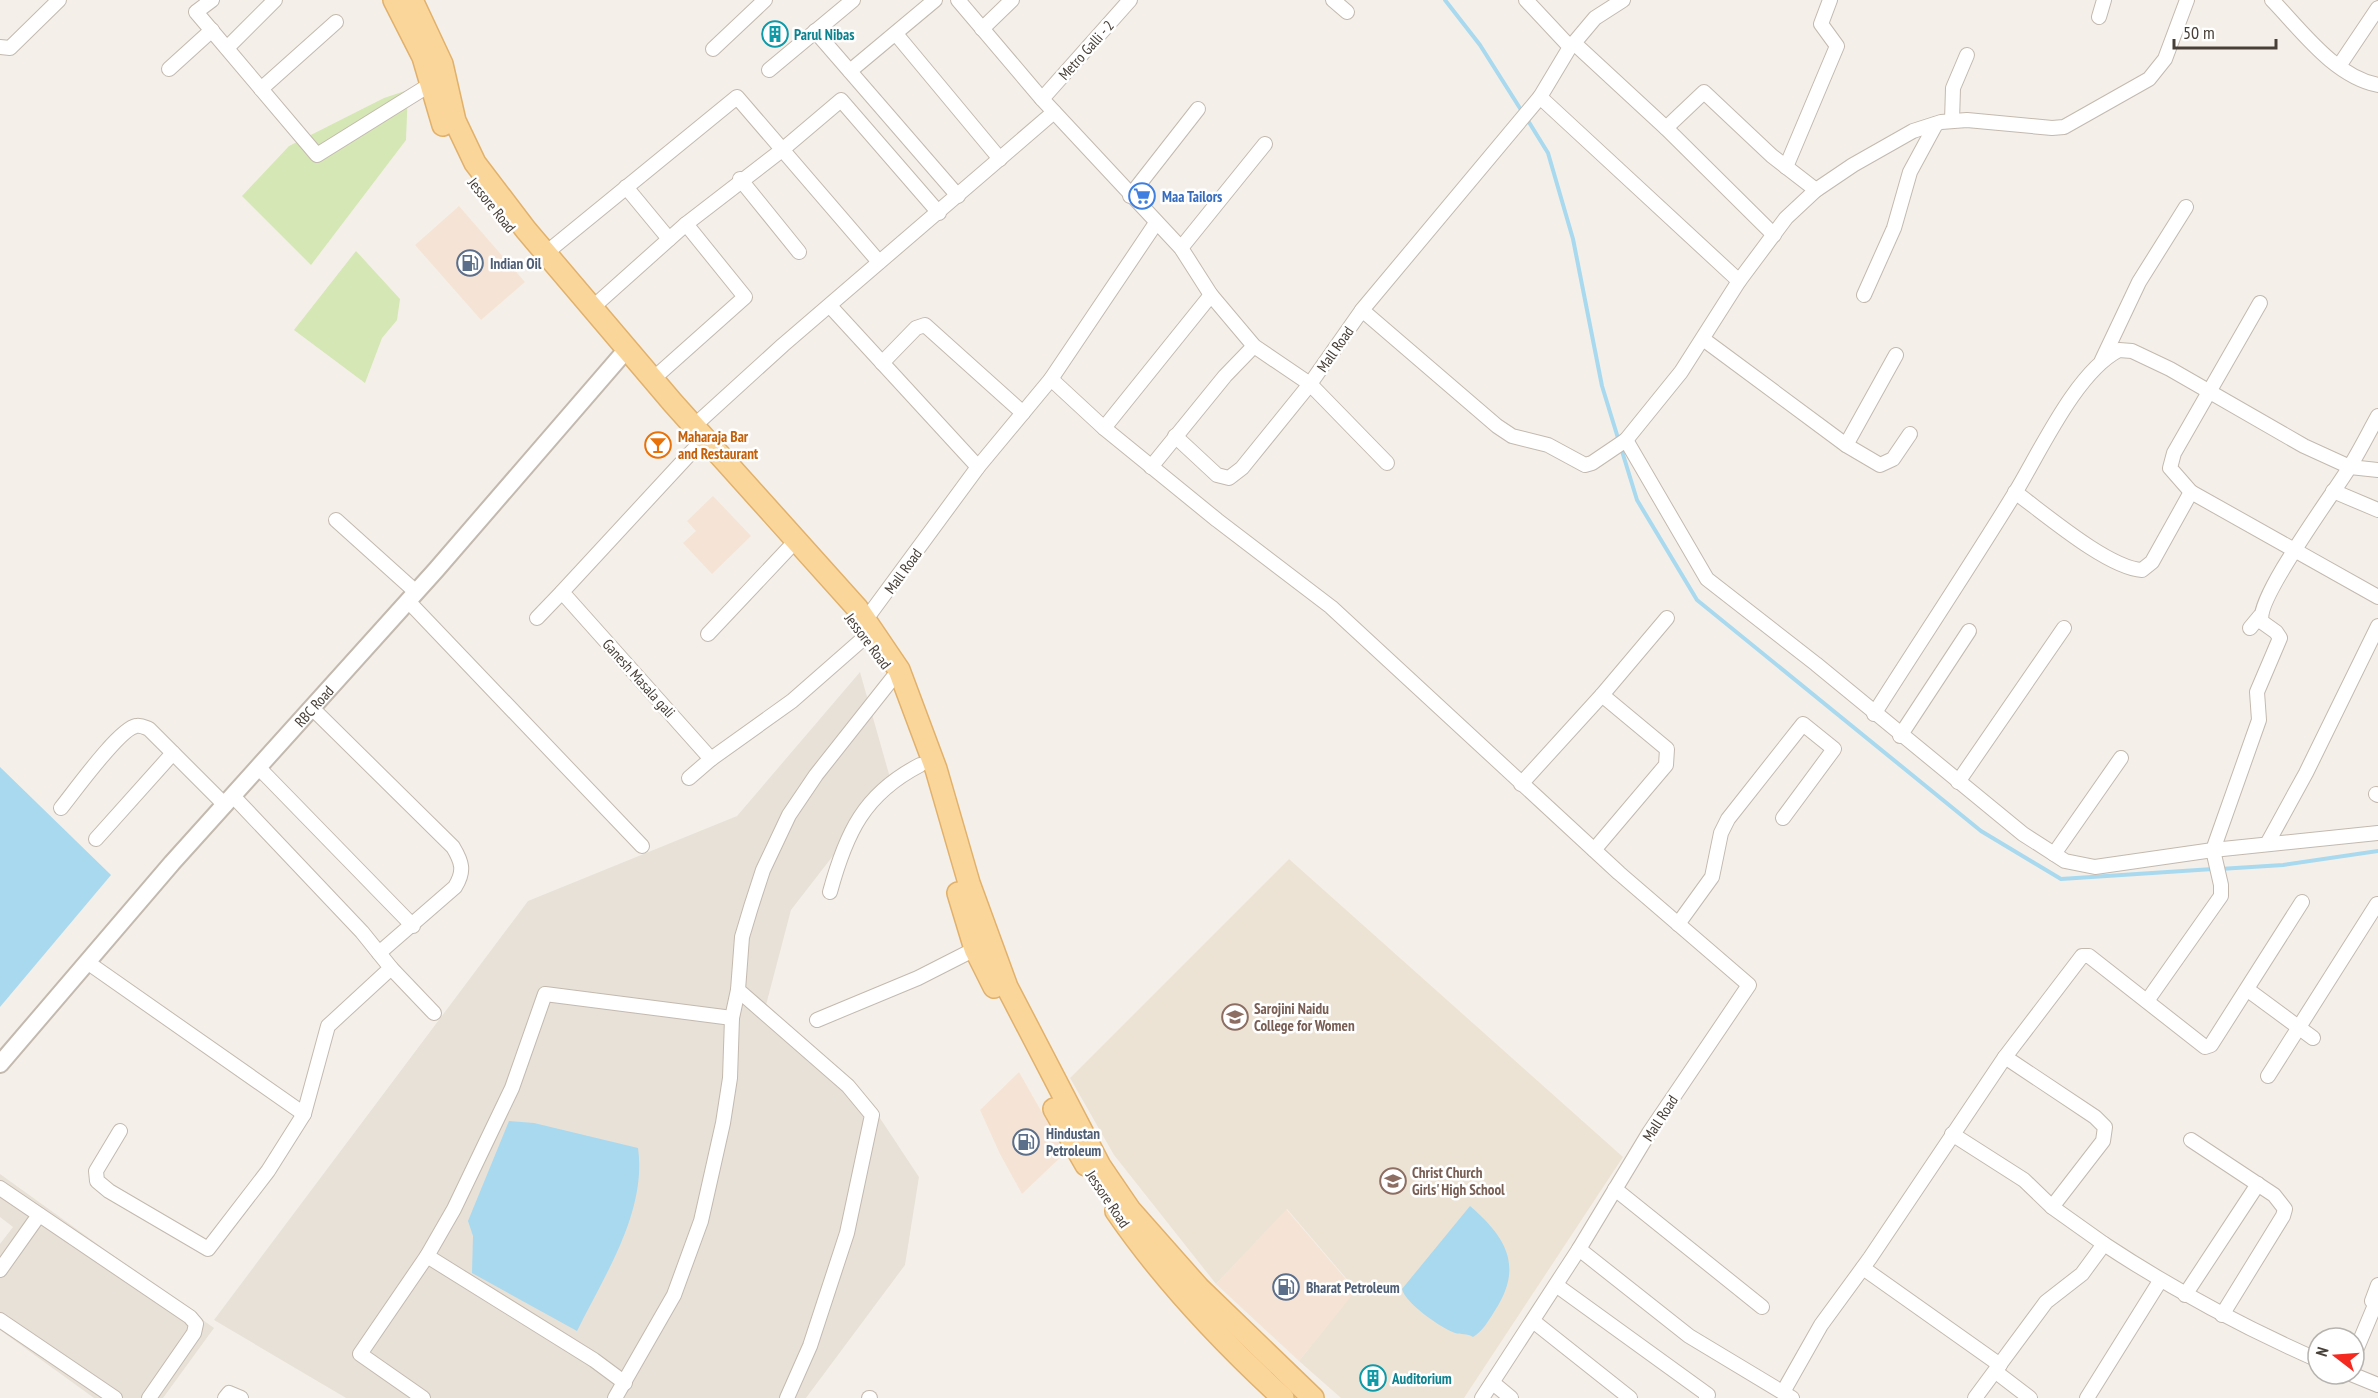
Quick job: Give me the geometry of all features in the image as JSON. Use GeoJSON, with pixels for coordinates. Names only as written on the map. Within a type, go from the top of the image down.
{"type":"FeatureCollection","features":[{"type":"Feature","properties":{"kind":"main road","name":"Jessore Road"},"geometry":{"type":"LineString","coordinates":[[394,0],[423,57],[446,135],[460,164],[696,435],[814,558],[897,673],[936,769],[971,890],[1007,987],[1103,1182]]}},
{"type":"Feature","properties":{"kind":"main road","name":"Jessore Road"},"geometry":{"type":"LineString","coordinates":[[412,0],[442,64],[463,141],[496,192],[592,308],[623,353],[653,379],[789,548],[866,628]]}},
{"type":"Feature","properties":{"kind":"main road","name":"Jessore Road"},"geometry":{"type":"LineString","coordinates":[[897,673],[920,765],[975,949],[1070,1139],[1186,1301],[1244,1362],[1283,1398]]}},
{"type":"Feature","properties":{"kind":"main road","name":"Jessore Road"},"geometry":{"type":"LineString","coordinates":[[1130,1220],[1313,1398]]}},
{"type":"Feature","properties":{"kind":"main road"},"geometry":{"type":"LineString","coordinates":[[1130,1220],[1210,1313],[1302,1398]]}},
{"type":"Feature","properties":{"kind":"street"},"geometry":{"type":"LineString","coordinates":[[0,47],[10,48],[59,0]]}},
{"type":"Feature","properties":{"kind":"street"},"geometry":{"type":"LineString","coordinates":[[212,0],[196,12],[317,155],[431,84]]}},
{"type":"Feature","properties":{"kind":"street"},"geometry":{"type":"LineString","coordinates":[[227,48],[274,0]]}},
{"type":"Feature","properties":{"kind":"street"},"geometry":{"type":"LineString","coordinates":[[769,70],[854,0]]}},
{"type":"Feature","properties":{"kind":"street"},"geometry":{"type":"LineString","coordinates":[[850,71],[935,0]]}},
{"type":"Feature","properties":{"kind":"street","name":"Mall Road"},"geometry":{"type":"LineString","coordinates":[[958,0],[1053,112],[1181,248],[1212,295],[1254,346],[1310,384],[1362,310],[1497,426],[1512,436],[1548,445],[1578,463],[1592,463],[1625,442]]}},
{"type":"Feature","properties":{"kind":"street"},"geometry":{"type":"LineString","coordinates":[[982,29],[1012,0]]}},
{"type":"Feature","properties":{"kind":"street","name":"Metro Galli - 2"},"geometry":{"type":"LineString","coordinates":[[1042,99],[1130,0]]}},
{"type":"Feature","properties":{"kind":"street"},"geometry":{"type":"LineString","coordinates":[[1334,0],[1347,12]]}},
{"type":"Feature","properties":{"kind":"street"},"geometry":{"type":"LineString","coordinates":[[1526,0],[1572,45],[1666,128],[1774,235]]}},
{"type":"Feature","properties":{"kind":"street"},"geometry":{"type":"LineString","coordinates":[[1362,310],[1532,110],[1572,45],[1595,18],[1623,0]]}},
{"type":"Feature","properties":{"kind":"street"},"geometry":{"type":"LineString","coordinates":[[1786,167],[1837,45],[1821,24],[1830,0]]}},
{"type":"Feature","properties":{"kind":"street"},"geometry":{"type":"LineString","coordinates":[[2099,16],[2104,0]]}},
{"type":"Feature","properties":{"kind":"street"},"geometry":{"type":"LineString","coordinates":[[2187,0],[2158,70],[2148,79],[2073,123],[2052,128],[1967,120],[1936,124],[1913,131],[1853,165],[1816,190],[1786,218],[1739,281],[1681,372],[1625,442],[1707,579],[2023,834],[2065,861],[2095,867],[2215,855],[2267,844],[2378,833]]}},
{"type":"Feature","properties":{"kind":"street"},"geometry":{"type":"LineString","coordinates":[[2272,0],[2324,55],[2361,81],[2378,85]]}},
{"type":"Feature","properties":{"kind":"street"},"geometry":{"type":"LineString","coordinates":[[713,49],[761,1]]}},
{"type":"Feature","properties":{"kind":"street"},"geometry":{"type":"LineString","coordinates":[[2339,66],[2378,8]]}},
{"type":"Feature","properties":{"kind":"street"},"geometry":{"type":"LineString","coordinates":[[261,89],[336,22]]}},
{"type":"Feature","properties":{"kind":"street"},"geometry":{"type":"LineString","coordinates":[[169,69],[212,30]]}},
{"type":"Feature","properties":{"kind":"street"},"geometry":{"type":"LineString","coordinates":[[815,32],[958,196]]}},
{"type":"Feature","properties":{"kind":"street"},"geometry":{"type":"LineString","coordinates":[[896,34],[1000,159]]}},
{"type":"Feature","properties":{"kind":"street"},"geometry":{"type":"LineString","coordinates":[[1952,121],[1953,88],[1967,55]]}},
{"type":"Feature","properties":{"kind":"street"},"geometry":{"type":"LineString","coordinates":[[1666,128],[1704,92],[1786,167],[1816,190]]}},
{"type":"Feature","properties":{"kind":"street"},"geometry":{"type":"LineString","coordinates":[[546,253],[736,97],[879,262]]}},
{"type":"Feature","properties":{"kind":"street"},"geometry":{"type":"LineString","coordinates":[[1540,97],[1739,281]]}},
{"type":"Feature","properties":{"kind":"street"},"geometry":{"type":"LineString","coordinates":[[592,308],[686,224],[741,179],[782,150],[841,100],[939,213]]}},
{"type":"Feature","properties":{"kind":"street"},"geometry":{"type":"LineString","coordinates":[[1130,195],[1198,109]]}},
{"type":"Feature","properties":{"kind":"street"},"geometry":{"type":"LineString","coordinates":[[537,618],[562,592],[696,435],[830,306],[1053,112]]}},
{"type":"Feature","properties":{"kind":"street"},"geometry":{"type":"LineString","coordinates":[[1864,295],[1894,228],[1910,172],[1936,124]]}},
{"type":"Feature","properties":{"kind":"street"},"geometry":{"type":"LineString","coordinates":[[1181,248],[1265,144]]}},
{"type":"Feature","properties":{"kind":"street"},"geometry":{"type":"LineString","coordinates":[[741,179],[799,252]]}},
{"type":"Feature","properties":{"kind":"street"},"geometry":{"type":"LineString","coordinates":[[626,187],[669,239]]}},
{"type":"Feature","properties":{"kind":"street"},"geometry":{"type":"LineString","coordinates":[[1874,714],[2015,492],[2068,403],[2100,364],[2139,282],[2187,207]]}},
{"type":"Feature","properties":{"kind":"street","name":"Mall Road"},"geometry":{"type":"LineString","coordinates":[[866,628],[978,467],[1051,379],[1156,223]]}},
{"type":"Feature","properties":{"kind":"street"},"geometry":{"type":"LineString","coordinates":[[653,379],[745,297],[686,224]]}},
{"type":"Feature","properties":{"kind":"street"},"geometry":{"type":"LineString","coordinates":[[1104,428],[1212,295]]}},
{"type":"Feature","properties":{"kind":"street"},"geometry":{"type":"LineString","coordinates":[[2260,303],[2174,453],[2170,468],[2191,492],[2378,597]]}},
{"type":"Feature","properties":{"kind":"street"},"geometry":{"type":"LineString","coordinates":[[830,306],[978,467]]}},
{"type":"Feature","properties":{"kind":"street"},"geometry":{"type":"LineString","coordinates":[[882,363],[916,328],[925,325],[1023,413]]}},
{"type":"Feature","properties":{"kind":"street"},"geometry":{"type":"LineString","coordinates":[[1703,339],[1846,445],[1880,465],[1893,459],[1910,434]]}},
{"type":"Feature","properties":{"kind":"street"},"geometry":{"type":"LineString","coordinates":[[1151,467],[1225,376],[1254,346]]}},
{"type":"Feature","properties":{"kind":"street"},"geometry":{"type":"LineString","coordinates":[[2100,364],[2120,350],[2132,351],[2304,446],[2350,467],[2378,470]]}},
{"type":"Feature","properties":{"kind":"street","name":"RBC Road"},"geometry":{"type":"LineString","coordinates":[[0,1064],[229,800],[562,427],[623,353]]}},
{"type":"Feature","properties":{"kind":"street"},"geometry":{"type":"LineString","coordinates":[[1846,445],[1896,355]]}},
{"type":"Feature","properties":{"kind":"street","name":"Mall Road"},"geometry":{"type":"LineString","coordinates":[[1051,379],[1151,467],[1332,607],[1619,873],[1749,985],[1482,1398]]}},
{"type":"Feature","properties":{"kind":"street"},"geometry":{"type":"LineString","coordinates":[[1175,436],[1217,475],[1229,478],[1242,468],[1310,384],[1387,463]]}},
{"type":"Feature","properties":{"kind":"street"},"geometry":{"type":"LineString","coordinates":[[2250,628],[2260,616],[2294,549],[2350,467],[2378,416]]}},
{"type":"Feature","properties":{"kind":"street"},"geometry":{"type":"LineString","coordinates":[[2333,491],[2378,510]]}},
{"type":"Feature","properties":{"kind":"street"},"geometry":{"type":"LineString","coordinates":[[2015,492],[2095,550],[2125,566],[2142,570],[2152,562],[2191,492]]}},
{"type":"Feature","properties":{"kind":"street"},"geometry":{"type":"LineString","coordinates":[[336,519],[412,596],[642,846]]}},
{"type":"Feature","properties":{"kind":"street"},"geometry":{"type":"LineString","coordinates":[[708,634],[789,548]]}},
{"type":"Feature","properties":{"kind":"street","name":"Ganesh Masala gali"},"geometry":{"type":"LineString","coordinates":[[562,592],[711,759]]}},
{"type":"Feature","properties":{"kind":"street"},"geometry":{"type":"LineString","coordinates":[[2146,1001],[2221,896],[2215,855],[2259,720],[2257,693],[2280,638],[2276,632],[2262,622],[2260,616]]}},
{"type":"Feature","properties":{"kind":"street"},"geometry":{"type":"LineString","coordinates":[[1521,784],[1668,618]]}},
{"type":"Feature","properties":{"kind":"street"},"geometry":{"type":"LineString","coordinates":[[2267,844],[2306,774],[2378,626]]}},
{"type":"Feature","properties":{"kind":"street"},"geometry":{"type":"LineString","coordinates":[[688,778],[792,701],[866,628]]}},
{"type":"Feature","properties":{"kind":"street"},"geometry":{"type":"LineString","coordinates":[[1958,782],[2064,628]]}},
{"type":"Feature","properties":{"kind":"street"},"geometry":{"type":"LineString","coordinates":[[1900,735],[1969,631]]}},
{"type":"Feature","properties":{"kind":"street"},"geometry":{"type":"LineString","coordinates":[[615,1398],[674,1295],[701,1221],[723,1123],[730,1078],[732,1018],[738,990],[742,937],[763,870],[789,815],[816,775],[897,673]]}},
{"type":"Feature","properties":{"kind":"street"},"geometry":{"type":"LineString","coordinates":[[1594,850],[1666,765],[1668,754],[1667,749],[1649,732],[1602,695]]}},
{"type":"Feature","properties":{"kind":"street"},"geometry":{"type":"LineString","coordinates":[[312,708],[453,847],[459,858],[462,872],[455,886],[413,926],[379,953]]}},
{"type":"Feature","properties":{"kind":"street"},"geometry":{"type":"LineString","coordinates":[[1678,924],[1712,877],[1721,833],[1728,819],[1803,724],[1834,749],[1783,818]]}},
{"type":"Feature","properties":{"kind":"street"},"geometry":{"type":"LineString","coordinates":[[61,808],[116,741],[134,726],[149,729],[173,753],[229,800],[379,953],[434,1013]]}},
{"type":"Feature","properties":{"kind":"street"},"geometry":{"type":"LineString","coordinates":[[96,838],[173,753]]}},
{"type":"Feature","properties":{"kind":"street"},"geometry":{"type":"LineString","coordinates":[[2054,854],[2121,758]]}},
{"type":"Feature","properties":{"kind":"street"},"geometry":{"type":"LineString","coordinates":[[830,892],[840,855],[855,821],[887,784],[920,765]]}},
{"type":"Feature","properties":{"kind":"street"},"geometry":{"type":"LineString","coordinates":[[259,768],[413,926]]}},
{"type":"Feature","properties":{"kind":"street"},"geometry":{"type":"LineString","coordinates":[[1579,1249],[1689,1336],[1787,1395],[1821,1326],[1863,1268],[2005,1057],[2082,956],[2089,956],[2205,1047],[2211,1045],[2248,990],[2302,902]]}},
{"type":"Feature","properties":{"kind":"street"},"geometry":{"type":"LineString","coordinates":[[2268,1076],[2377,904]]}},
{"type":"Feature","properties":{"kind":"street"},"geometry":{"type":"LineString","coordinates":[[817,1020],[918,978],[975,949]]}},
{"type":"Feature","properties":{"kind":"street"},"geometry":{"type":"LineString","coordinates":[[87,962],[304,1114]]}},
{"type":"Feature","properties":{"kind":"street"},"geometry":{"type":"LineString","coordinates":[[120,1131],[96,1171],[97,1181],[108,1191],[208,1249],[268,1171],[304,1114],[328,1026],[391,968]]}},
{"type":"Feature","properties":{"kind":"street"},"geometry":{"type":"LineString","coordinates":[[738,990],[848,1086],[872,1115],[844,1244],[810,1346],[787,1398]]}},
{"type":"Feature","properties":{"kind":"street"},"geometry":{"type":"LineString","coordinates":[[2248,990],[2313,1038]]}},
{"type":"Feature","properties":{"kind":"street"},"geometry":{"type":"LineString","coordinates":[[423,1398],[360,1354],[427,1256],[454,1209],[512,1088],[545,994],[732,1018]]}},
{"type":"Feature","properties":{"kind":"street"},"geometry":{"type":"LineString","coordinates":[[2005,1057],[2096,1117],[2105,1128],[2103,1141],[2052,1207]]}},
{"type":"Feature","properties":{"kind":"street"},"geometry":{"type":"LineString","coordinates":[[1952,1134],[2024,1180],[2052,1207],[2160,1281],[2222,1315],[2306,1354]]}},
{"type":"Feature","properties":{"kind":"street"},"geometry":{"type":"LineString","coordinates":[[2191,1140],[2258,1184],[2282,1202],[2285,1209],[2283,1216],[2222,1315]]}},
{"type":"Feature","properties":{"kind":"street"},"geometry":{"type":"LineString","coordinates":[[2185,1295],[2258,1184]]}},
{"type":"Feature","properties":{"kind":"street"},"geometry":{"type":"LineString","coordinates":[[0,1188],[190,1317],[196,1324],[195,1333],[149,1398]]}},
{"type":"Feature","properties":{"kind":"street"},"geometry":{"type":"LineString","coordinates":[[1615,1189],[1762,1307]]}},
{"type":"Feature","properties":{"kind":"street"},"geometry":{"type":"LineString","coordinates":[[0,1270],[39,1215]]}},
{"type":"Feature","properties":{"kind":"street"},"geometry":{"type":"LineString","coordinates":[[1975,1398],[2046,1302],[2082,1274],[2104,1244]]}},
{"type":"Feature","properties":{"kind":"street"},"geometry":{"type":"LineString","coordinates":[[427,1256],[594,1360],[625,1383]]}},
{"type":"Feature","properties":{"kind":"street"},"geometry":{"type":"LineString","coordinates":[[1863,1268],[1998,1369],[2030,1398]]}},
{"type":"Feature","properties":{"kind":"street"},"geometry":{"type":"LineString","coordinates":[[2087,1398],[2160,1281]]}},
{"type":"Feature","properties":{"kind":"street"},"geometry":{"type":"LineString","coordinates":[[1556,1285],[1708,1395],[1706,1398]]}},
{"type":"Feature","properties":{"kind":"street"},"geometry":{"type":"LineString","coordinates":[[2366,1329],[2377,1306],[2373,1295],[2378,1285]]}},
{"type":"Feature","properties":{"kind":"street"},"geometry":{"type":"LineString","coordinates":[[0,1320],[115,1398]]}},
{"type":"Feature","properties":{"kind":"street"},"geometry":{"type":"LineString","coordinates":[[1533,1321],[1630,1398]]}},
{"type":"Feature","properties":{"kind":"street"},"geometry":{"type":"LineString","coordinates":[[1493,1383],[1511,1398]]}},
{"type":"Feature","properties":{"kind":"street"},"geometry":{"type":"LineString","coordinates":[[225,1398],[229,1393],[233,1393],[241,1398]]}},
{"type":"Feature","properties":{"kind":"shaded area","name":"Indian Oil"},"geometry":{"type":"Polygon","coordinates":[[[459,206],[525,282],[481,320],[415,245],[459,206]]]}},
{"type":"Feature","properties":{"kind":"shaded area"},"geometry":{"type":"Polygon","coordinates":[[[713,496],[751,536],[712,574],[683,543],[696,531],[687,521],[713,496]]]}},
{"type":"Feature","properties":{"kind":"shaded area"},"geometry":{"type":"Polygon","coordinates":[[[860,672],[891,781],[791,910],[765,1009],[845,1074],[866,1097],[919,1177],[905,1265],[806,1398],[346,1398],[214,1320],[528,901],[737,816],[860,672]]]}},
{"type":"Feature","properties":{"kind":"shaded area","name":"Christ Church Girls' High School"},"geometry":{"type":"Polygon","coordinates":[[[1289,859],[1623,1157],[1464,1398],[1341,1398],[1299,1361],[1356,1290],[1287,1209],[1216,1284],[1114,1155],[1070,1078],[1289,859]]]}},
{"type":"Feature","properties":{"kind":"shaded area","name":"Hindustan Petroleum"},"geometry":{"type":"Polygon","coordinates":[[[1019,1072],[1065,1153],[1022,1194],[980,1110],[1019,1072]]]}},
{"type":"Feature","properties":{"kind":"shaded area"},"geometry":{"type":"Polygon","coordinates":[[[0,1174],[214,1328],[163,1398],[94,1398],[0,1330],[0,1244],[13,1227],[0,1217],[0,1174]]]}},
{"type":"Feature","properties":{"kind":"shaded area","name":"Bharat Petroleum"},"geometry":{"type":"Polygon","coordinates":[[[1286,1209],[1356,1291],[1299,1361],[1216,1284],[1286,1209]]]}},
{"type":"Feature","properties":{"kind":"green space"},"geometry":{"type":"Polygon","coordinates":[[[408,90],[406,140],[311,265],[242,196],[289,146],[384,98],[408,90]]]}},
{"type":"Feature","properties":{"kind":"green space"},"geometry":{"type":"Polygon","coordinates":[[[356,251],[400,299],[397,320],[382,338],[365,383],[294,330],[356,251]]]}},
{"type":"Feature","properties":{"kind":"water"},"geometry":{"type":"Polygon","coordinates":[[[0,767],[111,875],[0,1007],[0,767]]]}},
{"type":"Feature","properties":{"kind":"water"},"geometry":{"type":"Polygon","coordinates":[[[509,1121],[534,1123],[638,1148],[639,1172],[630,1220],[611,1266],[577,1331],[472,1273],[473,1236],[468,1221],[509,1121]]]}},
{"type":"Feature","properties":{"kind":"water"},"geometry":{"type":"Polygon","coordinates":[[[1470,1206],[1494,1230],[1502,1242],[1509,1267],[1508,1281],[1503,1296],[1485,1326],[1473,1337],[1455,1333],[1433,1321],[1416,1308],[1402,1289],[1470,1206]]]}},
{"type":"Feature","properties":{"kind":"waterway"},"geometry":{"type":"LineString","coordinates":[[1445,0],[1480,45],[1523,113]]}},
{"type":"Feature","properties":{"kind":"waterway"},"geometry":{"type":"LineString","coordinates":[[1527,119],[1548,153],[1573,239],[1602,386],[1637,500],[1697,600],[1981,831],[2061,879],[2213,869]]}},
{"type":"Feature","properties":{"kind":"waterway"},"geometry":{"type":"LineString","coordinates":[[2220,869],[2283,865],[2378,851]]}},
{"type":"Feature","properties":{"kind":"place","name":"Parul Nibas"},"geometry":{"type":"Point","coordinates":[775,34]}},
{"type":"Feature","properties":{"kind":"place","name":"Maa Tailors"},"geometry":{"type":"Point","coordinates":[1142,196]}},
{"type":"Feature","properties":{"kind":"place","name":"Indian Oil"},"geometry":{"type":"Point","coordinates":[470,263]}},
{"type":"Feature","properties":{"kind":"place","name":"Maharaja Bar and Restaurant"},"geometry":{"type":"Point","coordinates":[658,445]}},
{"type":"Feature","properties":{"kind":"place","name":"Sarojini Naidu College for Women"},"geometry":{"type":"Point","coordinates":[1235,1017]}},
{"type":"Feature","properties":{"kind":"place","name":"Hindustan Petroleum"},"geometry":{"type":"Point","coordinates":[1026,1142]}},
{"type":"Feature","properties":{"kind":"place","name":"Christ Church Girls' High School"},"geometry":{"type":"Point","coordinates":[1393,1181]}},
{"type":"Feature","properties":{"kind":"place","name":"Bharat Petroleum"},"geometry":{"type":"Point","coordinates":[1286,1287]}},
{"type":"Feature","properties":{"kind":"place","name":"Auditorium"},"geometry":{"type":"Point","coordinates":[1373,1378]}}]}
